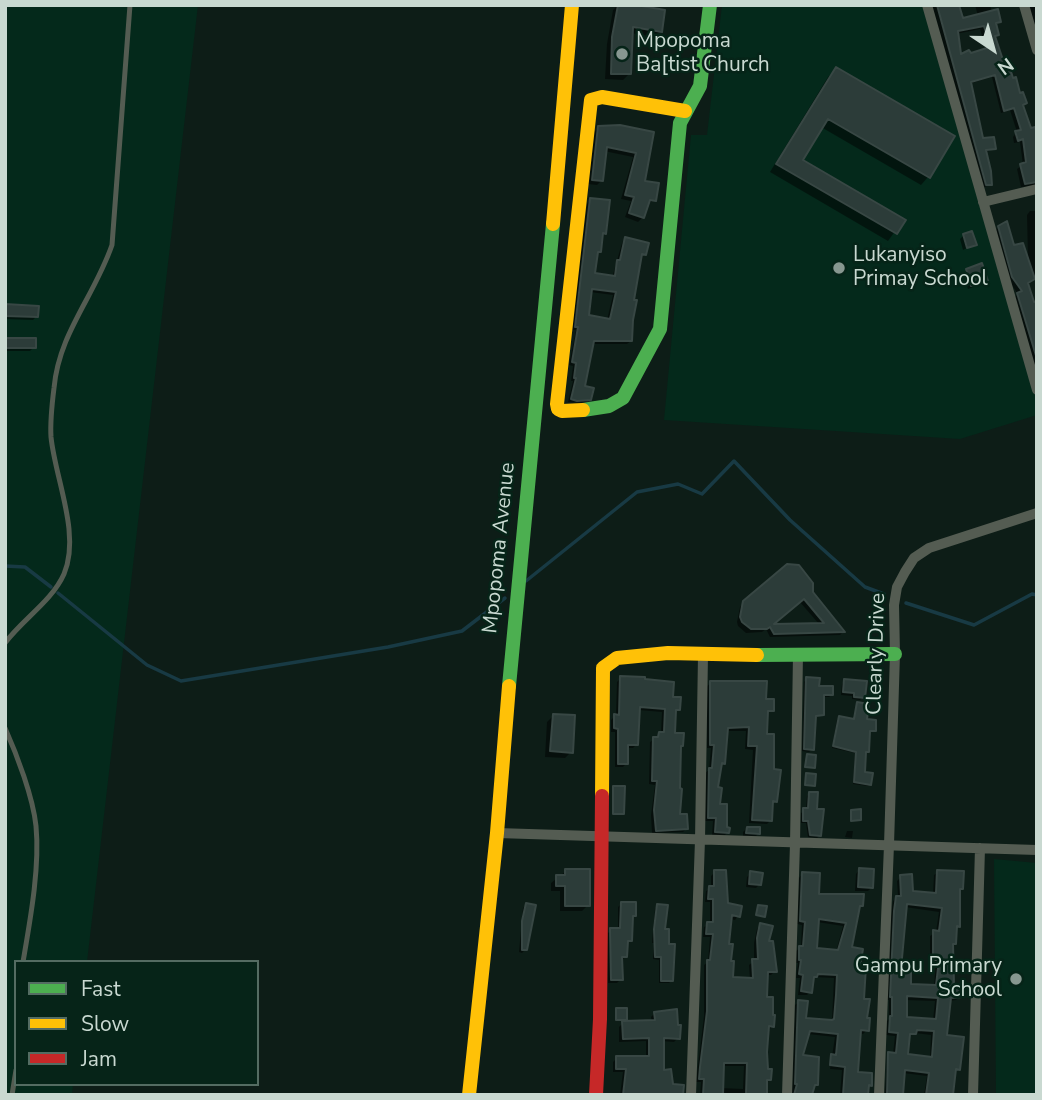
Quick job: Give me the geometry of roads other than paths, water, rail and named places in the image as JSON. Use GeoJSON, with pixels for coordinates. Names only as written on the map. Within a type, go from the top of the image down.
{"type":"FeatureCollection","features":[{"type":"Feature","properties":{"kind":"street","name":"Mpopoma Avenue"},"geometry":{"type":"LineString","coordinates":[[469,1095],[497,833],[514,618],[572,5]]}},
{"type":"Feature","properties":{"kind":"street"},"geometry":{"type":"LineString","coordinates":[[685,111],[602,97],[591,100],[557,404],[562,411],[609,408],[617,403],[623,398],[659,332],[680,123],[700,86],[710,5]]}},
{"type":"Feature","properties":{"kind":"street"},"geometry":{"type":"LineString","coordinates":[[927,5],[1037,390]]}},
{"type":"Feature","properties":{"kind":"street"},"geometry":{"type":"LineString","coordinates":[[1024,5],[1037,50]]}},
{"type":"Feature","properties":{"kind":"street"},"geometry":{"type":"LineString","coordinates":[[983,202],[1037,189]]}},
{"type":"Feature","properties":{"kind":"street","name":"Clearly Drive"},"geometry":{"type":"LineString","coordinates":[[879,1095],[890,845],[894,605],[897,587],[914,558],[929,548],[1037,513]]}},
{"type":"Feature","properties":{"kind":"street"},"geometry":{"type":"LineString","coordinates":[[596,1095],[603,838],[603,668],[617,657],[668,653],[895,654]]}},
{"type":"Feature","properties":{"kind":"street"},"geometry":{"type":"LineString","coordinates":[[787,1095],[798,654]]}},
{"type":"Feature","properties":{"kind":"street"},"geometry":{"type":"LineString","coordinates":[[691,1095],[703,655]]}},
{"type":"Feature","properties":{"kind":"street"},"geometry":{"type":"LineString","coordinates":[[497,833],[1037,850]]}},
{"type":"Feature","properties":{"kind":"street"},"geometry":{"type":"LineString","coordinates":[[973,1095],[980,848]]}},
{"type":"Feature","properties":{"kind":"lane"},"geometry":{"type":"LineString","coordinates":[[5,643],[54,591],[69,560],[69,531],[51,437],[54,388],[66,336],[99,280],[112,246],[130,5]]}},
{"type":"Feature","properties":{"kind":"lane"},"geometry":{"type":"LineString","coordinates":[[5,728],[36,825],[37,853],[23,960]]}},
{"type":"Feature","properties":{"kind":"waterway"},"geometry":{"type":"LineString","coordinates":[[526,581],[637,492],[678,484],[702,494],[734,461],[790,520],[865,587],[884,594]]}},
{"type":"Feature","properties":{"kind":"waterway"},"geometry":{"type":"LineString","coordinates":[[5,566],[25,567],[51,587]]}},
{"type":"Feature","properties":{"kind":"waterway"},"geometry":{"type":"LineString","coordinates":[[58,593],[147,665],[181,681],[388,647],[462,631],[505,598]]}},
{"type":"Feature","properties":{"kind":"waterway"},"geometry":{"type":"LineString","coordinates":[[906,603],[974,625],[1032,594],[1037,595]]}},
{"type":"Feature","properties":{"kind":"place","name":"Mpopoma Ba[tist Church"},"geometry":{"type":"Point","coordinates":[622,54]}},
{"type":"Feature","properties":{"kind":"place","name":"Lukanyiso Primay School"},"geometry":{"type":"Point","coordinates":[839,268]}},
{"type":"Feature","properties":{"kind":"place","name":"Gampu Primary School"},"geometry":{"type":"Point","coordinates":[1016,979]}}]}
